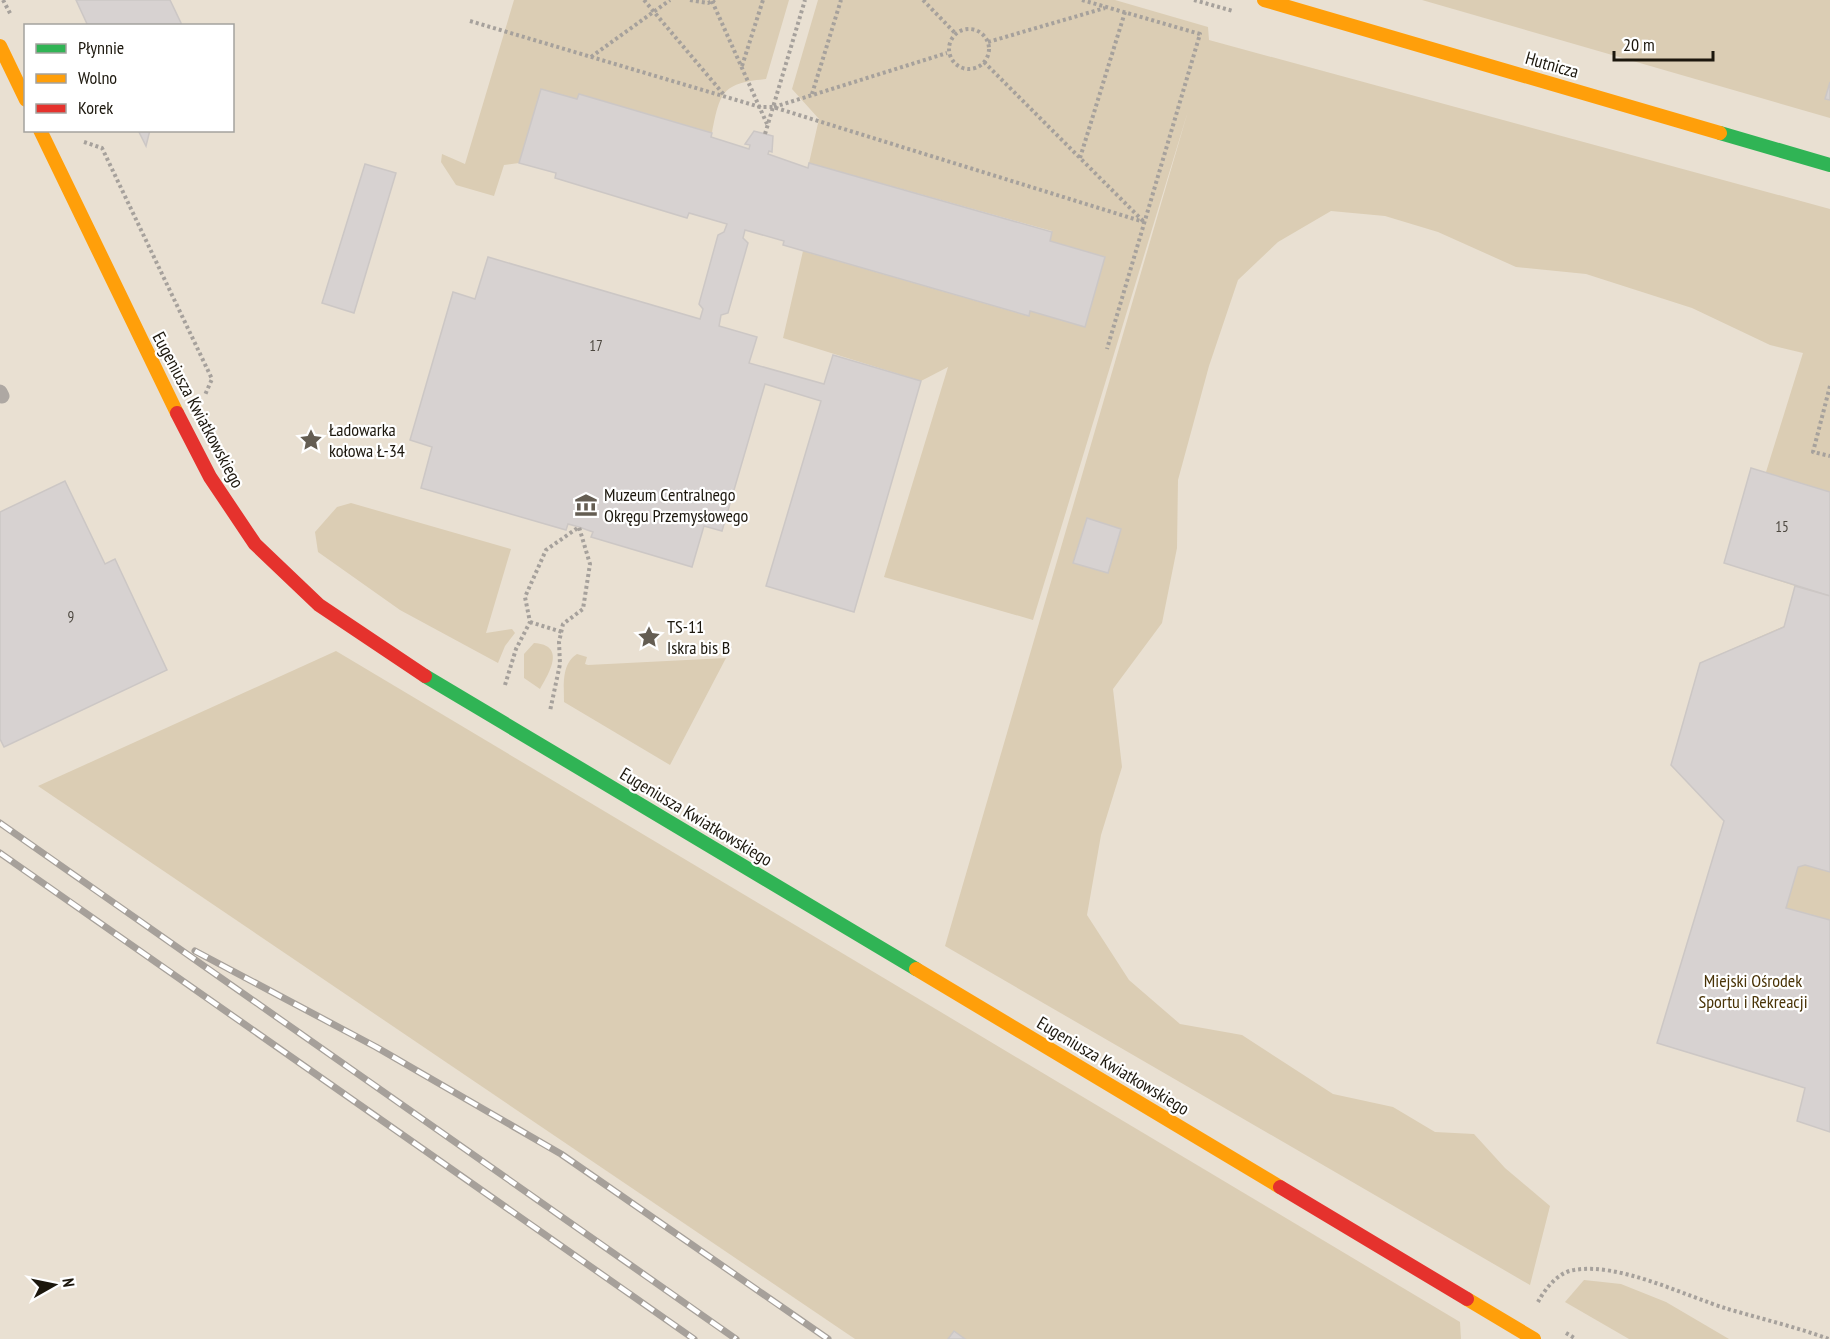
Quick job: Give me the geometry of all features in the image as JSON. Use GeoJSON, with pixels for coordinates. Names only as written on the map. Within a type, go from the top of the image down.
{"type":"FeatureCollection","features":[{"type":"Feature","properties":{"kind":"street","name":"Hutnicza"},"geometry":{"type":"LineString","coordinates":[[1264,0],[1830,165]]}},
{"type":"Feature","properties":{"kind":"street"},"geometry":{"type":"LineString","coordinates":[[0,46],[24,96]]}},
{"type":"Feature","properties":{"kind":"street","name":"Eugeniusza Kwiatkowskiego"},"geometry":{"type":"LineString","coordinates":[[41,132],[158,376],[210,477],[255,544],[319,605],[393,657],[1534,1339]]}},
{"type":"Feature","properties":{"kind":"lane"},"geometry":{"type":"LineString","coordinates":[[0,88],[16,80]]}},
{"type":"Feature","properties":{"kind":"path"},"geometry":{"type":"LineString","coordinates":[[645,0],[725,97]]}},
{"type":"Feature","properties":{"kind":"path"},"geometry":{"type":"LineString","coordinates":[[591,57],[670,0]]}},
{"type":"Feature","properties":{"kind":"path"},"geometry":{"type":"LineString","coordinates":[[690,0],[694,3],[713,1],[768,125]]}},
{"type":"Feature","properties":{"kind":"path"},"geometry":{"type":"LineString","coordinates":[[742,67],[763,0]]}},
{"type":"Feature","properties":{"kind":"path"},"geometry":{"type":"LineString","coordinates":[[765,134],[805,0]]}},
{"type":"Feature","properties":{"kind":"path"},"geometry":{"type":"LineString","coordinates":[[812,95],[841,0]]}},
{"type":"Feature","properties":{"kind":"path"},"geometry":{"type":"LineString","coordinates":[[923,0],[955,33]]}},
{"type":"Feature","properties":{"kind":"path"},"geometry":{"type":"LineString","coordinates":[[1082,0],[1200,34],[1107,350]]}},
{"type":"Feature","properties":{"kind":"path"},"geometry":{"type":"LineString","coordinates":[[988,42],[1108,7]]}},
{"type":"Feature","properties":{"kind":"path"},"geometry":{"type":"LineString","coordinates":[[1080,158],[1125,12]]}},
{"type":"Feature","properties":{"kind":"path"},"geometry":{"type":"LineString","coordinates":[[470,21],[760,107],[773,107],[947,53]]}},
{"type":"Feature","properties":{"kind":"path"},"geometry":{"type":"LineString","coordinates":[[947,53],[962,69],[983,65],[990,45],[988,42],[976,29],[955,33]]}},
{"type":"Feature","properties":{"kind":"path"},"geometry":{"type":"LineString","coordinates":[[947,53],[955,33]]}},
{"type":"Feature","properties":{"kind":"path"},"geometry":{"type":"LineString","coordinates":[[984,62],[1144,222]]}},
{"type":"Feature","properties":{"kind":"path"},"geometry":{"type":"LineString","coordinates":[[773,107],[1144,222]]}},
{"type":"Feature","properties":{"kind":"path"},"geometry":{"type":"LineString","coordinates":[[81,141],[102,148],[112,168],[212,379],[204,400]]}},
{"type":"Feature","properties":{"kind":"path"},"geometry":{"type":"LineString","coordinates":[[1830,386],[1813,452],[1830,456]]}},
{"type":"Feature","properties":{"kind":"path"},"geometry":{"type":"LineString","coordinates":[[504,687],[516,649],[530,622],[525,597],[546,550],[579,527],[590,564],[583,609],[563,624],[559,642],[560,664],[548,720]]}},
{"type":"Feature","properties":{"kind":"path"},"geometry":{"type":"LineString","coordinates":[[530,622],[562,632]]}},
{"type":"Feature","properties":{"kind":"path"},"geometry":{"type":"LineString","coordinates":[[1537,1305],[1546,1287],[1573,1269],[1620,1272],[1729,1309],[1783,1322],[1829,1339]]}},
{"type":"Feature","properties":{"kind":"path"},"geometry":{"type":"LineString","coordinates":[[1558,1329],[1576,1339]]}},
{"type":"Feature","properties":{"kind":"green space"},"geometry":{"type":"Polygon","coordinates":[[[514,0],[789,0],[766,79],[740,83],[726,92],[721,99],[712,133],[579,94],[577,99],[541,89],[519,163],[504,165],[494,196],[456,185],[441,162],[442,154],[465,164],[514,0]]]}},
{"type":"Feature","properties":{"kind":"green space"},"geometry":{"type":"Polygon","coordinates":[[[818,0],[1115,0],[1208,27],[1209,40],[1830,209],[1830,1106],[1805,1088],[1657,1043],[1724,821],[1671,765],[1700,663],[1784,626],[1795,586],[1743,569],[1766,472],[1803,353],[1770,345],[1692,308],[1586,274],[1516,267],[1438,232],[1385,216],[1331,211],[1278,242],[1238,280],[1209,366],[1178,480],[1177,548],[1162,623],[1113,689],[1122,767],[1101,835],[1087,915],[1129,980],[1180,1024],[1242,1035],[1333,1094],[1393,1107],[1435,1132],[1474,1134],[1505,1168],[1550,1206],[1530,1285],[945,946],[1188,111],[1033,620],[884,577],[948,367],[921,381],[783,338],[803,251],[1028,316],[1030,311],[1085,327],[1105,257],[1050,241],[1052,231],[809,163],[819,119],[792,89],[818,0]]]}},
{"type":"Feature","properties":{"kind":"green space"},"geometry":{"type":"Polygon","coordinates":[[[1422,0],[1830,0],[1830,118],[1422,0]]]}},
{"type":"Feature","properties":{"kind":"green space"},"geometry":{"type":"Polygon","coordinates":[[[351,503],[511,549],[486,633],[512,629],[515,633],[505,646],[498,663],[400,610],[318,552],[315,532],[337,507],[351,503]]]}},
{"type":"Feature","properties":{"kind":"green space"},"geometry":{"type":"Polygon","coordinates":[[[534,643],[544,645],[553,654],[551,668],[540,689],[524,678],[524,654],[534,643]]]}},
{"type":"Feature","properties":{"kind":"green space"},"geometry":{"type":"Polygon","coordinates":[[[336,651],[1460,1322],[1461,1339],[855,1339],[38,786],[336,651]]]}},
{"type":"Feature","properties":{"kind":"green space"},"geometry":{"type":"Polygon","coordinates":[[[577,654],[587,657],[585,664],[588,665],[726,658],[670,765],[564,702],[566,669],[568,663],[577,654]]]}},
{"type":"Feature","properties":{"kind":"green space"},"geometry":{"type":"Polygon","coordinates":[[[1584,1280],[1621,1284],[1666,1302],[1729,1339],[1629,1339],[1565,1302],[1584,1280]]]}},
{"type":"Feature","properties":{"kind":"building"},"geometry":{"type":"Polygon","coordinates":[[[76,0],[170,0],[181,23],[181,24],[87,24],[76,0]]]}},
{"type":"Feature","properties":{"kind":"building"},"geometry":{"type":"Polygon","coordinates":[[[1830,82],[1830,100],[1825,99],[1830,82]]]}},
{"type":"Feature","properties":{"kind":"building"},"geometry":{"type":"Polygon","coordinates":[[[541,89],[577,99],[579,94],[712,133],[711,137],[749,149],[750,145],[745,144],[754,131],[773,136],[772,152],[769,151],[768,154],[808,168],[809,163],[1052,232],[1050,241],[1105,257],[1085,327],[1030,311],[1029,316],[783,245],[784,241],[745,230],[743,238],[748,243],[728,313],[721,315],[719,326],[757,337],[749,363],[824,384],[833,355],[921,381],[854,612],[766,586],[821,401],[765,384],[722,531],[704,526],[692,567],[591,537],[593,532],[579,527],[568,524],[566,530],[421,488],[432,447],[410,440],[453,292],[475,299],[488,257],[700,319],[703,309],[699,304],[718,235],[724,232],[727,224],[689,213],[687,218],[555,178],[556,173],[519,163],[541,89]]]}},
{"type":"Feature","properties":{"kind":"building"},"geometry":{"type":"Polygon","coordinates":[[[139,132],[150,132],[146,146],[139,132]]]}},
{"type":"Feature","properties":{"kind":"building"},"geometry":{"type":"Polygon","coordinates":[[[365,164],[396,173],[354,313],[322,303],[365,164]]]}},
{"type":"Feature","properties":{"kind":"building"},"geometry":{"type":"Polygon","coordinates":[[[1751,468],[1830,492],[1830,596],[1724,563],[1751,468]]]}},
{"type":"Feature","properties":{"kind":"building"},"geometry":{"type":"Polygon","coordinates":[[[65,481],[105,564],[115,559],[167,670],[4,747],[0,739],[0,512],[65,481]]]}},
{"type":"Feature","properties":{"kind":"building"},"geometry":{"type":"Polygon","coordinates":[[[1087,518],[1121,529],[1108,573],[1073,563],[1087,518]]]}},
{"type":"Feature","properties":{"kind":"building","name":"Miejski Ośrodek Sportu i Rekreacji"},"geometry":{"type":"Polygon","coordinates":[[[1795,586],[1830,596],[1830,872],[1805,865],[1798,867],[1786,908],[1830,920],[1830,1132],[1797,1121],[1805,1088],[1657,1043],[1724,821],[1671,765],[1700,663],[1784,627],[1795,586]]]}},
{"type":"Feature","properties":{"kind":"building"},"geometry":{"type":"Polygon","coordinates":[[[954,1331],[965,1339],[948,1339],[954,1331]]]}},
{"type":"Feature","properties":{"kind":"railway"},"geometry":{"type":"LineString","coordinates":[[0,823],[736,1339]]}},
{"type":"Feature","properties":{"kind":"railway"},"geometry":{"type":"LineString","coordinates":[[0,853],[694,1339]]}},
{"type":"Feature","properties":{"kind":"railway"},"geometry":{"type":"LineString","coordinates":[[195,951],[376,1047],[561,1154],[828,1339]]}},
{"type":"Feature","properties":{"kind":"traffic: fast"},"geometry":{"type":"LineString","coordinates":[[1720,133],[1830,165]]}},
{"type":"Feature","properties":{"kind":"traffic: fast"},"geometry":{"type":"LineString","coordinates":[[425,676],[916,969]]}},
{"type":"Feature","properties":{"kind":"traffic: slow"},"geometry":{"type":"LineString","coordinates":[[1264,0],[1720,133]]}},
{"type":"Feature","properties":{"kind":"traffic: slow"},"geometry":{"type":"LineString","coordinates":[[0,46],[24,96]]}},
{"type":"Feature","properties":{"kind":"traffic: slow"},"geometry":{"type":"LineString","coordinates":[[41,132],[177,413]]}},
{"type":"Feature","properties":{"kind":"traffic: slow"},"geometry":{"type":"LineString","coordinates":[[916,969],[1280,1187]]}},
{"type":"Feature","properties":{"kind":"traffic: slow"},"geometry":{"type":"LineString","coordinates":[[1467,1299],[1534,1339]]}},
{"type":"Feature","properties":{"kind":"traffic: jam"},"geometry":{"type":"LineString","coordinates":[[177,413],[210,477],[255,544],[319,605],[425,676]]}},
{"type":"Feature","properties":{"kind":"traffic: jam"},"geometry":{"type":"LineString","coordinates":[[1280,1187],[1467,1299]]}},
{"type":"Feature","properties":{"kind":"place","name":"Ładowarka kołowa Ł-34"},"geometry":{"type":"Point","coordinates":[311,440]}},
{"type":"Feature","properties":{"kind":"place","name":"Muzeum Centralnego Okręgu Przemysłowego"},"geometry":{"type":"Point","coordinates":[586,505]}},
{"type":"Feature","properties":{"kind":"place","name":"TS-11 Iskra bis B"},"geometry":{"type":"Point","coordinates":[649,637]}}]}
